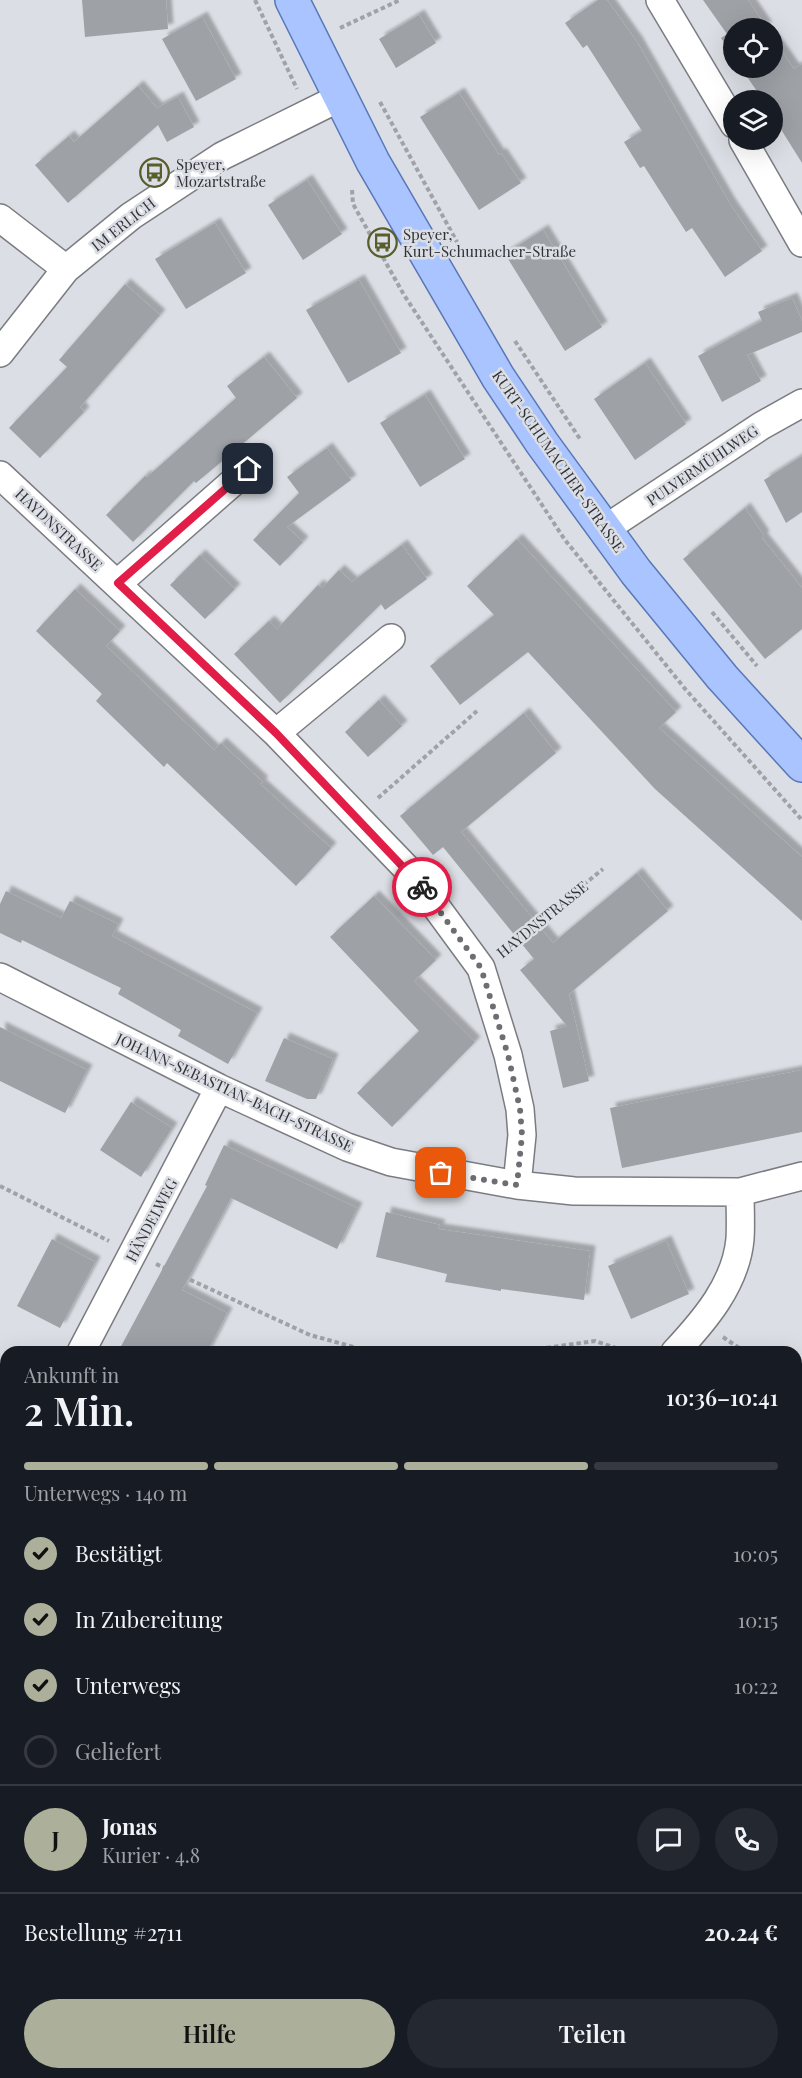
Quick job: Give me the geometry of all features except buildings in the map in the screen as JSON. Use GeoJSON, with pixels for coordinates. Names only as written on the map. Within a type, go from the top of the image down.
{"type":"FeatureCollection","features":[{"type":"Feature","properties":{"kind":"main road","name":"KURT-SCHUMACHER-STRASSE"},"geometry":{"type":"LineString","coordinates":[[292,0],[373,162],[498,377],[605,529],[722,677],[802,765]]}},
{"type":"Feature","properties":{"kind":"street"},"geometry":{"type":"LineString","coordinates":[[660,0],[723,106]]}},
{"type":"Feature","properties":{"kind":"street","name":"IM ERLICH"},"geometry":{"type":"LineString","coordinates":[[0,353],[66,269],[131,216],[203,168],[339,98]]}},
{"type":"Feature","properties":{"kind":"street"},"geometry":{"type":"LineString","coordinates":[[749,150],[802,243]]}},
{"type":"Feature","properties":{"kind":"street"},"geometry":{"type":"LineString","coordinates":[[0,218],[66,269]]}},
{"type":"Feature","properties":{"kind":"street","name":"PULVERMÜHLWEG"},"geometry":{"type":"LineString","coordinates":[[605,529],[761,426],[802,403]]}},
{"type":"Feature","properties":{"kind":"street"},"geometry":{"type":"LineString","coordinates":[[118,583],[248,469]]}},
{"type":"Feature","properties":{"kind":"street","name":"HAYDNSTRASSE"},"geometry":{"type":"LineString","coordinates":[[0,475],[276,733],[412,874],[481,968],[508,1055],[520,1109],[522,1135],[517,1185]]}},
{"type":"Feature","properties":{"kind":"street"},"geometry":{"type":"LineString","coordinates":[[276,733],[391,638]]}},
{"type":"Feature","properties":{"kind":"street","name":"JOHANN-SEBASTIAN-BACH-STRASSE"},"geometry":{"type":"LineString","coordinates":[[0,977],[219,1088],[327,1138],[391,1162],[517,1185],[574,1191],[740,1192],[802,1176]]}},
{"type":"Feature","properties":{"kind":"street","name":"HÄNDELWEG"},"geometry":{"type":"LineString","coordinates":[[84,1346],[219,1088]]}},
{"type":"Feature","properties":{"kind":"street"},"geometry":{"type":"LineString","coordinates":[[681,1346],[702,1323],[722,1293],[740,1241],[740,1192]]}},
{"type":"Feature","properties":{"kind":"path"},"geometry":{"type":"LineString","coordinates":[[338,29],[400,0]]}},
{"type":"Feature","properties":{"kind":"path"},"geometry":{"type":"LineString","coordinates":[[334,19],[344,38]]}},
{"type":"Feature","properties":{"kind":"path"},"geometry":{"type":"LineString","coordinates":[[376,95],[457,238],[457,251]]}},
{"type":"Feature","properties":{"kind":"path"},"geometry":{"type":"LineString","coordinates":[[404,295],[406,289]]}},
{"type":"Feature","properties":{"kind":"path"},"geometry":{"type":"LineString","coordinates":[[513,338],[584,445]]}},
{"type":"Feature","properties":{"kind":"path"},"geometry":{"type":"LineString","coordinates":[[711,611],[762,673]]}},
{"type":"Feature","properties":{"kind":"path"},"geometry":{"type":"LineString","coordinates":[[357,817],[477,711]]}},
{"type":"Feature","properties":{"kind":"path","name":"HAYDNSTRASSE"},"geometry":{"type":"LineString","coordinates":[[481,968],[603,869]]}},
{"type":"Feature","properties":{"kind":"path"},"geometry":{"type":"LineString","coordinates":[[0,1186],[133,1254],[310,1335],[350,1346]]}},
{"type":"Feature","properties":{"kind":"path"},"geometry":{"type":"LineString","coordinates":[[560,1346],[595,1341],[610,1346]]}},
{"type":"Feature","properties":{"kind":"way so far"},"geometry":{"type":"LineString","coordinates":[[422,887],[481,968],[508,1055],[520,1109],[522,1135],[517,1185],[441,1173]]}},
{"type":"Feature","properties":{"kind":"place","name":"Speyer, Mozartstraße"},"geometry":{"type":"Point","coordinates":[155,173]}},
{"type":"Feature","properties":{"kind":"place","name":"Speyer, Kurt-Schumacher-Straße"},"geometry":{"type":"Point","coordinates":[382,243]}},
{"type":"Feature","properties":{"kind":"route"},"geometry":{"type":"LineString","coordinates":[[248,469],[118,583],[276,733],[422,887]]}}]}
